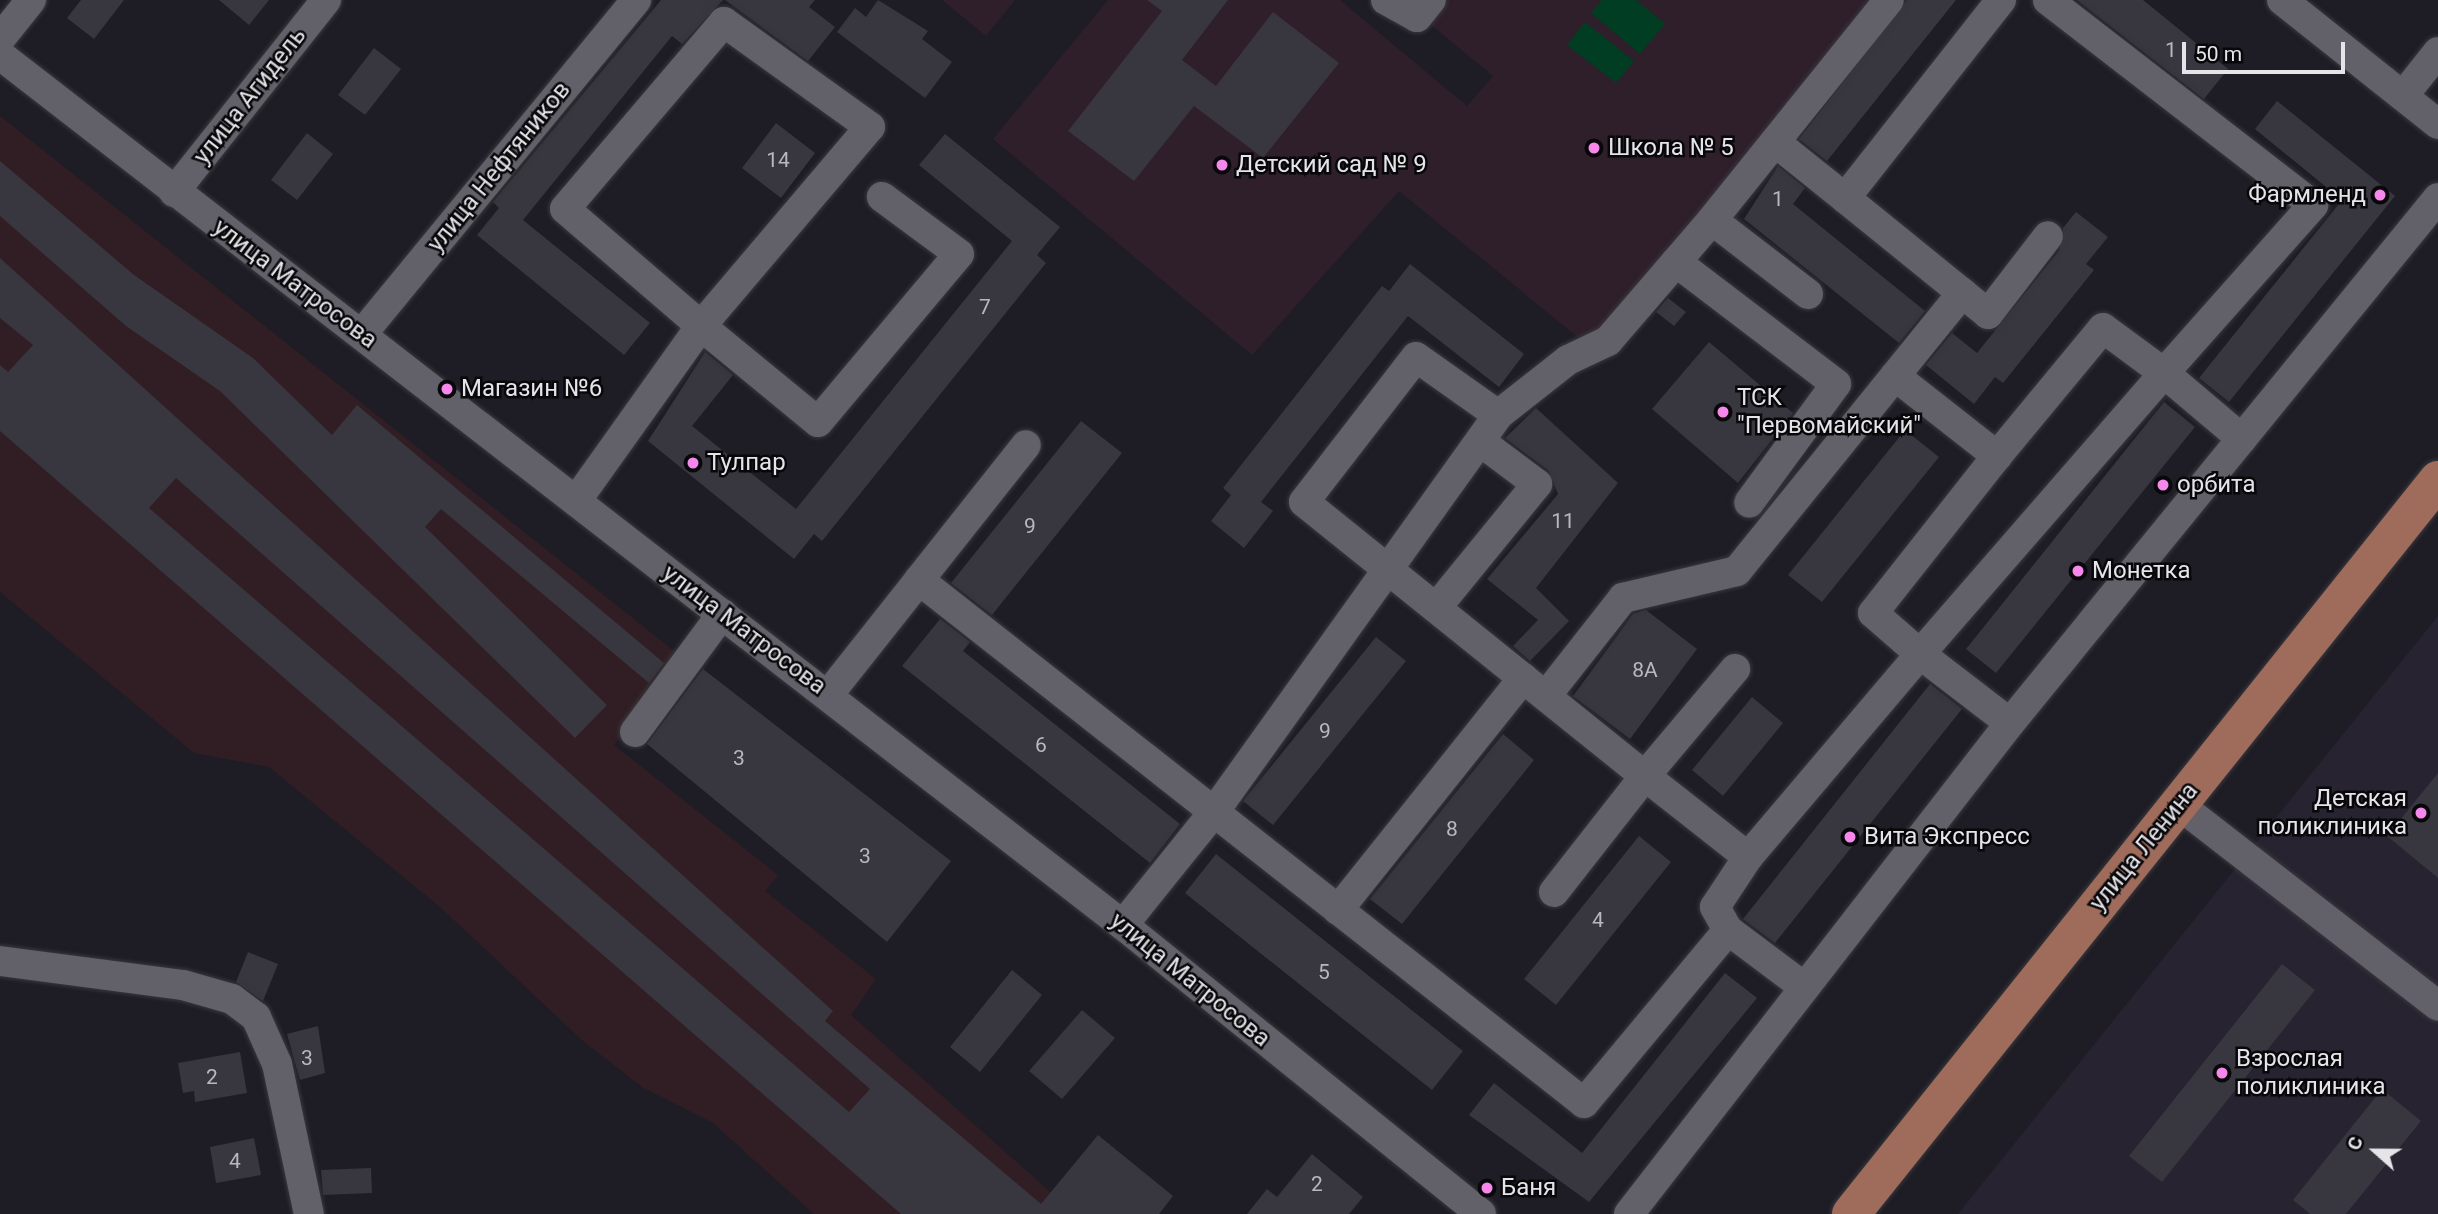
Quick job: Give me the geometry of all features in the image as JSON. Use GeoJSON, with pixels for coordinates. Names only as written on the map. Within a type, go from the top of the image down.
{"type":"FeatureCollection","features":[{"type":"Feature","properties":{"kind":"main road","name":"улица Ленина"},"geometry":{"type":"LineString","coordinates":[[1853,1213],[2438,480]]}},
{"type":"Feature","properties":{"kind":"street"},"geometry":{"type":"LineString","coordinates":[[0,39],[31,0]]}},
{"type":"Feature","properties":{"kind":"street","name":"улица Агидель"},"geometry":{"type":"LineString","coordinates":[[174,192],[326,0]]}},
{"type":"Feature","properties":{"kind":"street","name":"улица Нефтяников"},"geometry":{"type":"LineString","coordinates":[[362,334],[636,0]]}},
{"type":"Feature","properties":{"kind":"street"},"geometry":{"type":"LineString","coordinates":[[1385,0],[1417,17],[1431,0]]}},
{"type":"Feature","properties":{"kind":"street"},"geometry":{"type":"LineString","coordinates":[[1123,925],[1214,812],[1391,571],[1498,415],[1568,360],[1608,341],[1712,220],[1889,0]]}},
{"type":"Feature","properties":{"kind":"street"},"geometry":{"type":"LineString","coordinates":[[1845,198],[2001,0]]}},
{"type":"Feature","properties":{"kind":"street"},"geometry":{"type":"LineString","coordinates":[[1804,987],[1727,930],[1715,907],[1748,857],[1920,654],[2313,205],[2049,0]]}},
{"type":"Feature","properties":{"kind":"street"},"geometry":{"type":"LineString","coordinates":[[2281,0],[2438,124]]}},
{"type":"Feature","properties":{"kind":"street"},"geometry":{"type":"LineString","coordinates":[[576,501],[701,326],[870,127],[724,22],[565,209],[701,326],[818,422],[959,254],[881,197]]}},
{"type":"Feature","properties":{"kind":"street"},"geometry":{"type":"LineString","coordinates":[[2403,96],[2438,52]]}},
{"type":"Feature","properties":{"kind":"street","name":"улица Матросова"},"geometry":{"type":"LineString","coordinates":[[0,55],[1123,925],[1481,1214]]}},
{"type":"Feature","properties":{"kind":"street"},"geometry":{"type":"LineString","coordinates":[[1775,142],[1987,314],[2048,236]]}},
{"type":"Feature","properties":{"kind":"street"},"geometry":{"type":"LineString","coordinates":[[1629,1214],[2010,723],[2438,198]]}},
{"type":"Feature","properties":{"kind":"street"},"geometry":{"type":"LineString","coordinates":[[1712,220],[1808,294]]}},
{"type":"Feature","properties":{"kind":"street"},"geometry":{"type":"LineString","coordinates":[[1676,262],[1836,384],[1749,503]]}},
{"type":"Feature","properties":{"kind":"street"},"geometry":{"type":"LineString","coordinates":[[1338,910],[1534,687],[1623,598],[1737,570],[1962,293]]}},
{"type":"Feature","properties":{"kind":"street"},"geometry":{"type":"LineString","coordinates":[[2010,723],[1920,654],[1873,613],[1997,456],[2103,328],[2164,373],[2242,439]]}},
{"type":"Feature","properties":{"kind":"street"},"geometry":{"type":"LineString","coordinates":[[1498,415],[1416,357],[1304,502],[1748,857]]}},
{"type":"Feature","properties":{"kind":"street"},"geometry":{"type":"LineString","coordinates":[[1895,376],[1997,456]]}},
{"type":"Feature","properties":{"kind":"street"},"geometry":{"type":"LineString","coordinates":[[1436,608],[1536,484],[1481,442]]}},
{"type":"Feature","properties":{"kind":"street"},"geometry":{"type":"LineString","coordinates":[[828,695],[1026,445]]}},
{"type":"Feature","properties":{"kind":"street"},"geometry":{"type":"LineString","coordinates":[[919,580],[1584,1103],[1727,930]]}},
{"type":"Feature","properties":{"kind":"street"},"geometry":{"type":"LineString","coordinates":[[635,732],[722,614]]}},
{"type":"Feature","properties":{"kind":"street"},"geometry":{"type":"LineString","coordinates":[[1554,892],[1645,776],[1735,669]]}},
{"type":"Feature","properties":{"kind":"street"},"geometry":{"type":"LineString","coordinates":[[2178,804],[2438,1006]]}},
{"type":"Feature","properties":{"kind":"street"},"geometry":{"type":"LineString","coordinates":[[0,961],[183,985],[232,999],[256,1017],[277,1064],[309,1214]]}},
{"type":"Feature","properties":{"kind":"shaded area"},"geometry":{"type":"Polygon","coordinates":[[[942,0],[1015,0],[986,36],[942,0]]]}},
{"type":"Feature","properties":{"kind":"shaded area"},"geometry":{"type":"Polygon","coordinates":[[[1108,0],[1340,0],[1467,106],[1493,76],[1429,23],[1448,0],[1876,0],[1591,348],[1399,191],[1252,355],[993,139],[1108,0]]]}},
{"type":"Feature","properties":{"kind":"shaded area"},"geometry":{"type":"Polygon","coordinates":[[[0,116],[683,658],[614,745],[778,875],[765,891],[876,979],[851,1015],[1075,1214],[814,1214],[713,1123],[642,1087],[583,1041],[440,907],[269,767],[194,753],[0,592],[0,116]]]}},
{"type":"Feature","properties":{"kind":"shaded area"},"geometry":{"type":"Polygon","coordinates":[[[2438,616],[2438,1214],[1958,1214],[2438,616]]]}},
{"type":"Feature","properties":{"kind":"green space"},"geometry":{"type":"Polygon","coordinates":[[[1602,0],[1636,0],[1665,24],[1640,54],[1591,13],[1602,0]]]}},
{"type":"Feature","properties":{"kind":"green space"},"geometry":{"type":"Polygon","coordinates":[[[1585,22],[1634,61],[1616,83],[1567,45],[1585,22]]]}},
{"type":"Feature","properties":{"kind":"building"},"geometry":{"type":"Polygon","coordinates":[[[81,0],[124,0],[94,39],[67,18],[81,0]]]}},
{"type":"Feature","properties":{"kind":"building"},"geometry":{"type":"Polygon","coordinates":[[[219,0],[269,0],[249,25],[219,0]]]}},
{"type":"Feature","properties":{"kind":"building"},"geometry":{"type":"Polygon","coordinates":[[[661,0],[723,0],[682,44],[672,36],[523,220],[650,323],[624,355],[477,235],[499,208],[493,202],[661,0]]]}},
{"type":"Feature","properties":{"kind":"building"},"geometry":{"type":"Polygon","coordinates":[[[725,0],[815,0],[809,7],[835,27],[808,61],[725,0]]]}},
{"type":"Feature","properties":{"kind":"building"},"geometry":{"type":"Polygon","coordinates":[[[878,0],[928,31],[922,39],[952,62],[925,98],[837,32],[855,8],[866,17],[878,0]]]}},
{"type":"Feature","properties":{"kind":"building"},"geometry":{"type":"Polygon","coordinates":[[[1147,0],[1228,0],[1182,60],[1216,86],[1273,12],[1339,63],[1263,158],[1194,106],[1134,181],[1068,131],[1162,11],[1147,0]]]}},
{"type":"Feature","properties":{"kind":"building"},"geometry":{"type":"Polygon","coordinates":[[[1907,0],[1956,0],[1827,161],[1799,139],[1907,0]]]}},
{"type":"Feature","properties":{"kind":"building"},"geometry":{"type":"Polygon","coordinates":[[[2077,0],[2143,0],[2228,69],[2204,99],[2077,0]]]}},
{"type":"Feature","properties":{"kind":"building"},"geometry":{"type":"Polygon","coordinates":[[[374,48],[401,69],[365,115],[338,95],[374,48]]]}},
{"type":"Feature","properties":{"kind":"building"},"geometry":{"type":"Polygon","coordinates":[[[2277,101],[2395,196],[2229,402],[2199,378],[2342,200],[2255,129],[2277,101]]]}},
{"type":"Feature","properties":{"kind":"building"},"geometry":{"type":"Polygon","coordinates":[[[776,123],[815,153],[781,198],[742,168],[776,123]]]}},
{"type":"Feature","properties":{"kind":"building"},"geometry":{"type":"Polygon","coordinates":[[[307,133],[333,154],[297,200],[271,180],[307,133]]]}},
{"type":"Feature","properties":{"kind":"building"},"geometry":{"type":"Polygon","coordinates":[[[945,134],[1060,227],[1037,255],[1046,263],[822,541],[814,534],[794,559],[648,441],[705,352],[733,375],[692,426],[796,509],[1012,241],[919,165],[945,134]]]}},
{"type":"Feature","properties":{"kind":"building"},"geometry":{"type":"Polygon","coordinates":[[[0,161],[134,275],[253,358],[332,435],[357,405],[664,663],[649,683],[441,509],[425,527],[607,705],[575,738],[220,391],[126,326],[0,216],[0,161]]]}},
{"type":"Feature","properties":{"kind":"building"},"geometry":{"type":"Polygon","coordinates":[[[1778,166],[1805,188],[1793,204],[1925,311],[1899,343],[1744,219],[1778,166]]]}},
{"type":"Feature","properties":{"kind":"building"},"geometry":{"type":"Polygon","coordinates":[[[2076,212],[2108,237],[2086,264],[2094,270],[2003,383],[1995,377],[1974,404],[1926,365],[1952,333],[1977,353],[2059,251],[2063,228],[2076,212]]]}},
{"type":"Feature","properties":{"kind":"building"},"geometry":{"type":"Polygon","coordinates":[[[0,258],[833,1011],[825,1021],[1041,1204],[1098,1135],[1173,1196],[1159,1214],[901,1214],[0,431],[0,365],[8,372],[33,345],[0,318],[0,258]],[[176,478],[149,508],[849,1112],[870,1089],[176,478]]]}},
{"type":"Feature","properties":{"kind":"building"},"geometry":{"type":"Polygon","coordinates":[[[1410,264],[1524,354],[1499,387],[1408,316],[1261,502],[1273,511],[1244,548],[1211,521],[1231,495],[1223,488],[1382,286],[1389,291],[1410,264]]]}},
{"type":"Feature","properties":{"kind":"building"},"geometry":{"type":"Polygon","coordinates":[[[1668,298],[1686,312],[1674,326],[1656,312],[1668,298]]]}},
{"type":"Feature","properties":{"kind":"building","name":"ТСК \"Первомайский\""},"geometry":{"type":"Polygon","coordinates":[[[1709,342],[1793,413],[1738,483],[1652,409],[1709,342]]]}},
{"type":"Feature","properties":{"kind":"building"},"geometry":{"type":"Polygon","coordinates":[[[2164,402],[2195,427],[1996,673],[1966,649],[2164,402]]]}},
{"type":"Feature","properties":{"kind":"building"},"geometry":{"type":"Polygon","coordinates":[[[1536,408],[1618,483],[1536,588],[1569,621],[1530,661],[1513,646],[1538,620],[1487,579],[1558,494],[1548,470],[1505,438],[1536,408]]]}},
{"type":"Feature","properties":{"kind":"building"},"geometry":{"type":"Polygon","coordinates":[[[1081,421],[1122,453],[992,615],[951,583],[1081,421]]]}},
{"type":"Feature","properties":{"kind":"building"},"geometry":{"type":"Polygon","coordinates":[[[1905,430],[1939,457],[1822,602],[1788,575],[1905,430]]]}},
{"type":"Feature","properties":{"kind":"building"},"geometry":{"type":"Polygon","coordinates":[[[1646,610],[1697,649],[1630,739],[1573,696],[1633,614],[1646,610]]]}},
{"type":"Feature","properties":{"kind":"building"},"geometry":{"type":"Polygon","coordinates":[[[940,619],[970,642],[963,651],[1180,824],[1150,863],[902,666],[940,619]]]}},
{"type":"Feature","properties":{"kind":"building"},"geometry":{"type":"Polygon","coordinates":[[[1376,637],[1406,661],[1273,825],[1243,801],[1376,637]]]}},
{"type":"Feature","properties":{"kind":"building"},"geometry":{"type":"Polygon","coordinates":[[[703,669],[951,861],[887,942],[647,744],[703,669]]]}},
{"type":"Feature","properties":{"kind":"building"},"geometry":{"type":"Polygon","coordinates":[[[1930,684],[1962,709],[1775,943],[1743,919],[1930,684]]]}},
{"type":"Feature","properties":{"kind":"building"},"geometry":{"type":"Polygon","coordinates":[[[1752,697],[1783,723],[1723,796],[1692,770],[1752,697]]]}},
{"type":"Feature","properties":{"kind":"building"},"geometry":{"type":"Polygon","coordinates":[[[1503,734],[1534,760],[1402,924],[1370,899],[1503,734]]]}},
{"type":"Feature","properties":{"kind":"building","name":"Детская поликлиника"},"geometry":{"type":"Polygon","coordinates":[[[2438,773],[2438,878],[2387,836],[2438,773]]]}},
{"type":"Feature","properties":{"kind":"building"},"geometry":{"type":"Polygon","coordinates":[[[1639,836],[1671,862],[1556,1005],[1524,979],[1639,836]]]}},
{"type":"Feature","properties":{"kind":"building"},"geometry":{"type":"Polygon","coordinates":[[[1216,854],[1463,1051],[1432,1090],[1185,893],[1216,854]]]}},
{"type":"Feature","properties":{"kind":"building"},"geometry":{"type":"Polygon","coordinates":[[[248,952],[278,964],[263,1001],[236,982],[248,952]]]}},
{"type":"Feature","properties":{"kind":"building","name":"Взрослая поликлиника"},"geometry":{"type":"Polygon","coordinates":[[[2282,964],[2315,990],[2162,1182],[2129,1156],[2282,964]]]}},
{"type":"Feature","properties":{"kind":"building"},"geometry":{"type":"Polygon","coordinates":[[[1012,970],[1042,995],[980,1072],[950,1047],[1012,970]]]}},
{"type":"Feature","properties":{"kind":"building"},"geometry":{"type":"Polygon","coordinates":[[[1725,973],[1757,998],[1589,1202],[1469,1115],[1494,1083],[1582,1153],[1725,973]]]}},
{"type":"Feature","properties":{"kind":"building"},"geometry":{"type":"Polygon","coordinates":[[[1082,1010],[1115,1038],[1062,1099],[1029,1071],[1082,1010]]]}},
{"type":"Feature","properties":{"kind":"building"},"geometry":{"type":"Polygon","coordinates":[[[318,1026],[325,1073],[300,1080],[287,1034],[318,1026]]]}},
{"type":"Feature","properties":{"kind":"building"},"geometry":{"type":"Polygon","coordinates":[[[240,1052],[247,1093],[195,1102],[194,1091],[183,1093],[178,1063],[240,1052]]]}},
{"type":"Feature","properties":{"kind":"building"},"geometry":{"type":"Polygon","coordinates":[[[2382,1089],[2421,1121],[2346,1214],[2310,1214],[2293,1200],[2382,1089]]]}},
{"type":"Feature","properties":{"kind":"building"},"geometry":{"type":"Polygon","coordinates":[[[254,1138],[261,1175],[216,1183],[210,1147],[254,1138]]]}},
{"type":"Feature","properties":{"kind":"building"},"geometry":{"type":"Polygon","coordinates":[[[1312,1154],[1363,1197],[1349,1214],[1247,1214],[1267,1189],[1277,1197],[1312,1154]]]}},
{"type":"Feature","properties":{"kind":"building"},"geometry":{"type":"Polygon","coordinates":[[[371,1168],[372,1193],[323,1195],[321,1170],[371,1168]]]}},
{"type":"Feature","properties":{"kind":"place","name":"Школа № 5"},"geometry":{"type":"Point","coordinates":[1594,148]}},
{"type":"Feature","properties":{"kind":"place","name":"Детский сад № 9"},"geometry":{"type":"Point","coordinates":[1222,165]}},
{"type":"Feature","properties":{"kind":"place","name":"Фармленд"},"geometry":{"type":"Point","coordinates":[2380,195]}},
{"type":"Feature","properties":{"kind":"place","name":"Магазин №6"},"geometry":{"type":"Point","coordinates":[447,389]}},
{"type":"Feature","properties":{"kind":"place","name":"ТСК \"Первомайский\""},"geometry":{"type":"Point","coordinates":[1723,412]}},
{"type":"Feature","properties":{"kind":"place","name":"Тулпар"},"geometry":{"type":"Point","coordinates":[693,463]}},
{"type":"Feature","properties":{"kind":"place","name":"орбита"},"geometry":{"type":"Point","coordinates":[2163,485]}},
{"type":"Feature","properties":{"kind":"place","name":"Монетка"},"geometry":{"type":"Point","coordinates":[2078,571]}},
{"type":"Feature","properties":{"kind":"place","name":"Детская поликлиника"},"geometry":{"type":"Point","coordinates":[2421,813]}},
{"type":"Feature","properties":{"kind":"place","name":"Вита Экспресс"},"geometry":{"type":"Point","coordinates":[1850,837]}},
{"type":"Feature","properties":{"kind":"place","name":"Взрослая поликлиника"},"geometry":{"type":"Point","coordinates":[2222,1073]}},
{"type":"Feature","properties":{"kind":"place","name":"Баня"},"geometry":{"type":"Point","coordinates":[1487,1188]}}]}
